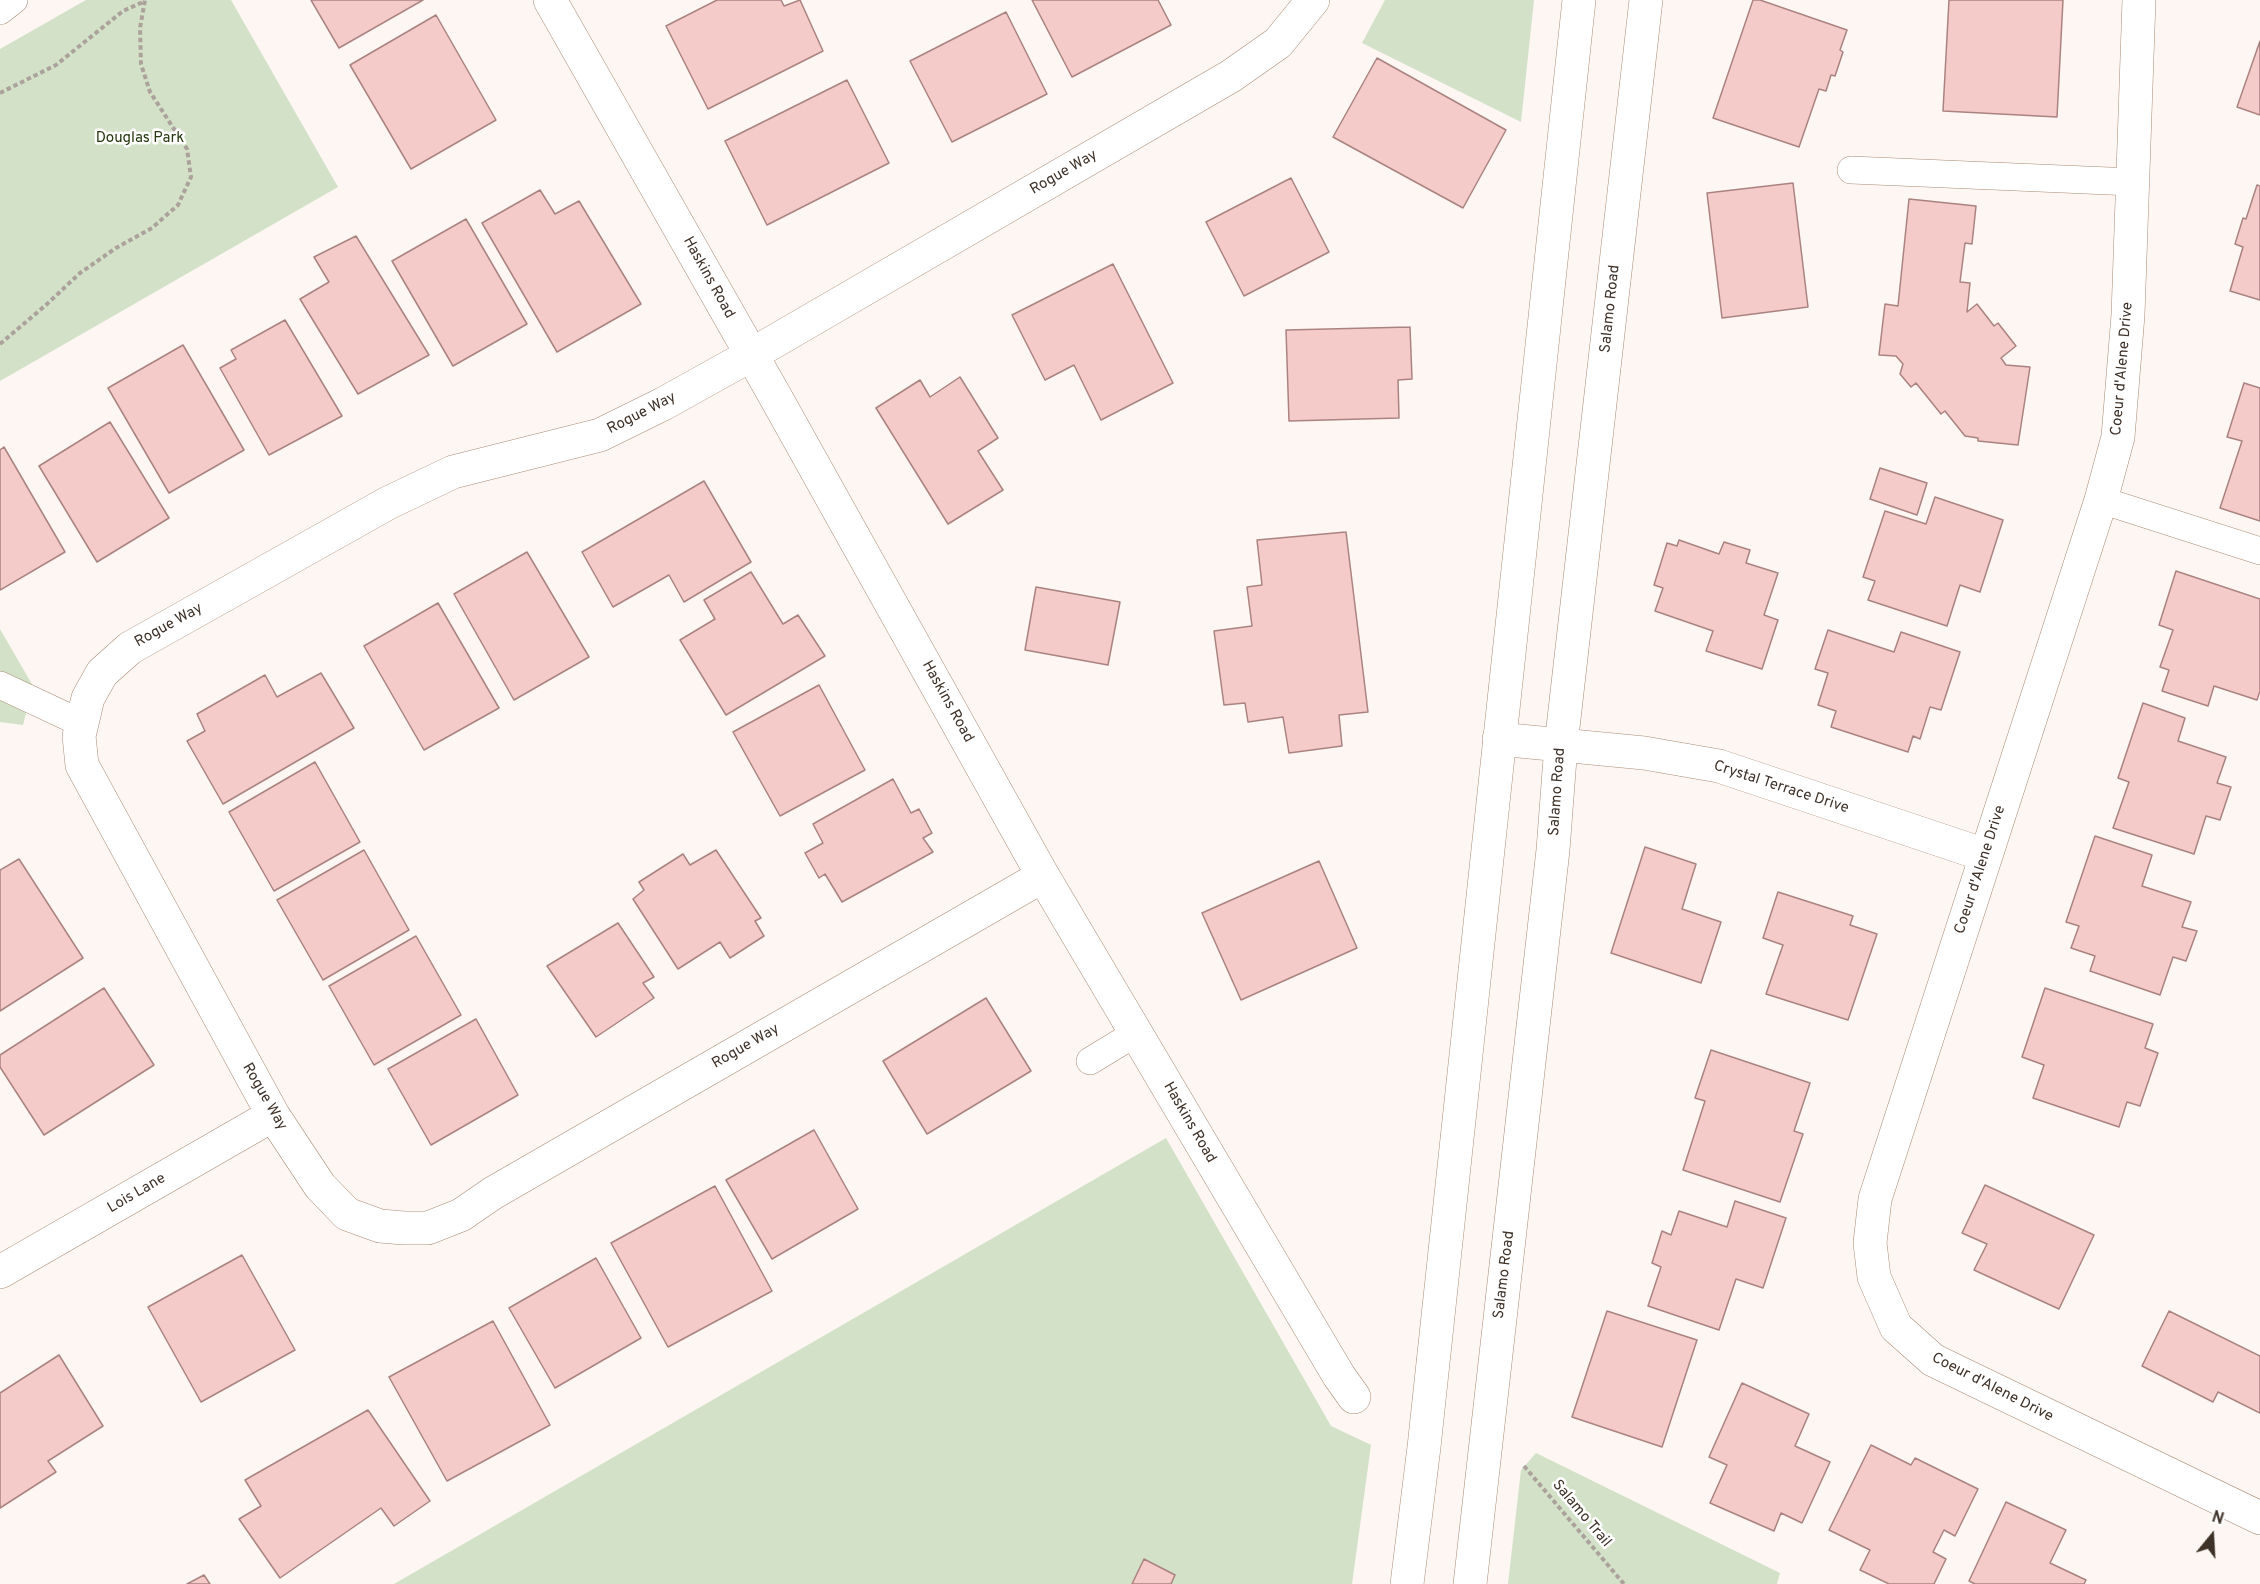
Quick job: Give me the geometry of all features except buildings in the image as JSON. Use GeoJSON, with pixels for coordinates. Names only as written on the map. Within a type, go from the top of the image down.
{"type":"FeatureCollection","features":[{"type":"Feature","properties":{"kind":"street","name":"Haskins Road"},"geometry":{"type":"LineString","coordinates":[[550,0],[1043,876],[1338,1376],[1354,1397]]}},
{"type":"Feature","properties":{"kind":"street","name":"Rogue Way"},"geometry":{"type":"LineString","coordinates":[[1043,876],[493,1193],[461,1215],[428,1227],[380,1226],[347,1214],[320,1186],[273,1115],[82,765],[79,736],[88,698],[102,673],[130,648],[388,503],[453,472],[600,435],[751,355],[1231,76],[1278,43],[1313,0]]}},
{"type":"Feature","properties":{"kind":"street"},"geometry":{"type":"LineString","coordinates":[[1407,1584],[1424,1448],[1579,0]]}},
{"type":"Feature","properties":{"kind":"street","name":"Salamo Road"},"geometry":{"type":"LineString","coordinates":[[1470,1584],[1553,850],[1561,745],[1646,0]]}},
{"type":"Feature","properties":{"kind":"street","name":"Coeur d'Alene Drive"},"geometry":{"type":"LineString","coordinates":[[2139,0],[2128,315],[2118,437],[2101,500],[1875,1199],[1870,1238],[1874,1277],[1896,1327],[1933,1360],[2260,1518]]}},
{"type":"Feature","properties":{"kind":"street","name":"Crystal Terrace Drive"},"geometry":{"type":"LineString","coordinates":[[1499,739],[1644,753],[1719,766],[1985,855]]}},
{"type":"Feature","properties":{"kind":"street","name":"Lois Lane"},"geometry":{"type":"LineString","coordinates":[[0,1272],[273,1115]]}},
{"type":"Feature","properties":{"kind":"lane"},"geometry":{"type":"LineString","coordinates":[[0,11],[14,0]]}},
{"type":"Feature","properties":{"kind":"lane"},"geometry":{"type":"LineString","coordinates":[[1851,170],[2133,182]]}},
{"type":"Feature","properties":{"kind":"lane"},"geometry":{"type":"LineString","coordinates":[[2101,500],[2260,551]]}},
{"type":"Feature","properties":{"kind":"lane"},"geometry":{"type":"LineString","coordinates":[[0,685],[81,723]]}},
{"type":"Feature","properties":{"kind":"lane"},"geometry":{"type":"LineString","coordinates":[[1090,1061],[1136,1033]]}},
{"type":"Feature","properties":{"kind":"path"},"geometry":{"type":"LineString","coordinates":[[0,93],[56,65],[123,11],[144,1]]}},
{"type":"Feature","properties":{"kind":"path"},"geometry":{"type":"LineString","coordinates":[[0,344],[80,273],[116,248],[152,228],[178,205],[191,177],[187,149],[150,92],[141,64],[140,28],[144,1]]}},
{"type":"Feature","properties":{"kind":"path","name":"Salamo Trail"},"geometry":{"type":"LineString","coordinates":[[1520,1461],[1624,1584]]}},
{"type":"Feature","properties":{"kind":"green space","name":"Douglas Park"},"geometry":{"type":"Polygon","coordinates":[[[86,0],[231,0],[338,187],[0,381],[0,49],[86,0]]]}},
{"type":"Feature","properties":{"kind":"green space"},"geometry":{"type":"Polygon","coordinates":[[[1385,0],[1534,0],[1521,122],[1362,43],[1385,0]]]}},
{"type":"Feature","properties":{"kind":"green space"},"geometry":{"type":"Polygon","coordinates":[[[0,629],[33,686],[23,725],[0,722],[0,629]]]}},
{"type":"Feature","properties":{"kind":"green space"},"geometry":{"type":"Polygon","coordinates":[[[1166,1138],[1331,1426],[1371,1445],[1352,1584],[394,1584],[1166,1138]]]}},
{"type":"Feature","properties":{"kind":"green space"},"geometry":{"type":"Polygon","coordinates":[[[1536,1453],[1780,1573],[1777,1584],[1508,1584],[1521,1470],[1536,1453]]]}}]}
